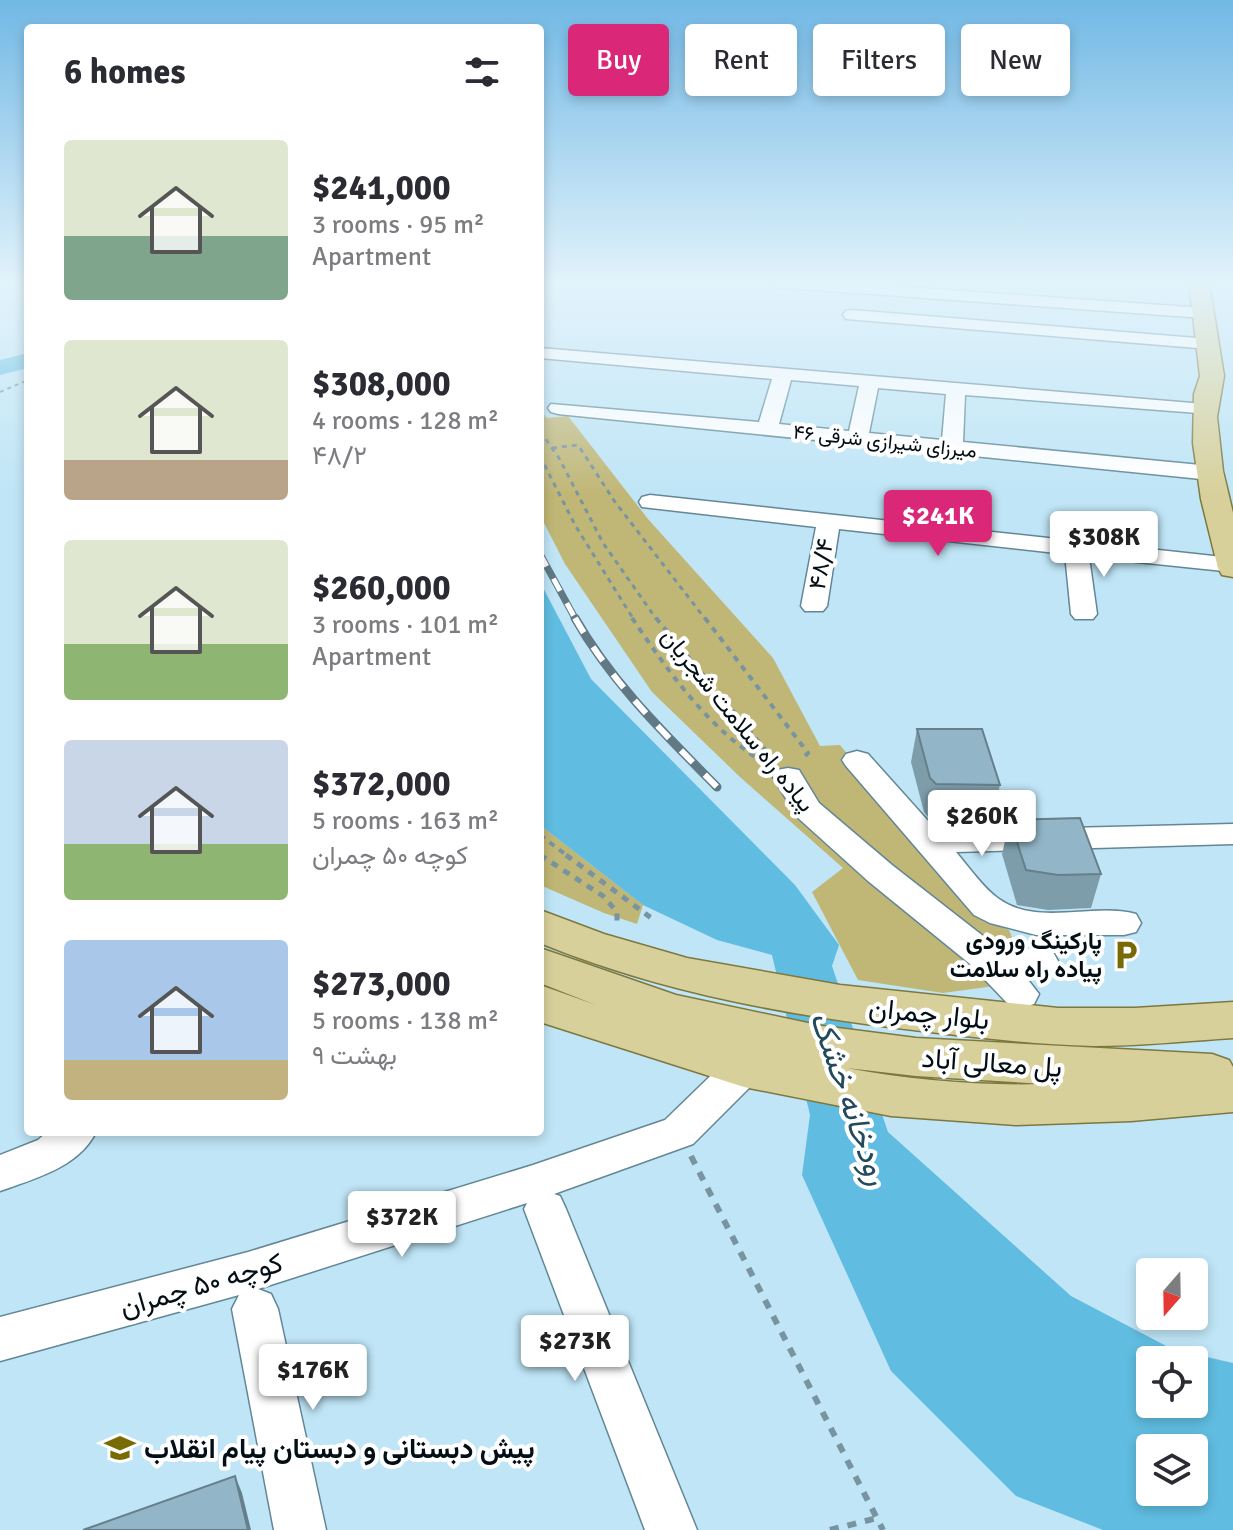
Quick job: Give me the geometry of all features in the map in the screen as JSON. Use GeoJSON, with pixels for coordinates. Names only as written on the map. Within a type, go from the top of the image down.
{"type":"FeatureCollection","features":[{"type":"Feature","properties":{"kind":"main road"},"geometry":{"type":"LineString","coordinates":[[1210,353],[1212,376],[1206,388],[1233,456]]}},
{"type":"Feature","properties":{"kind":"main road"},"geometry":{"type":"LineString","coordinates":[[1213,412],[1211,473],[1232,566]]}},
{"type":"Feature","properties":{"kind":"main road","name":"بلوار چمران"},"geometry":{"type":"LineString","coordinates":[[544,928],[656,967],[764,1042],[891,1096],[1016,1105],[1131,1101],[1233,1092]]}},
{"type":"Feature","properties":{"kind":"main road"},"geometry":{"type":"LineString","coordinates":[[544,966],[764,1042]]}},
{"type":"Feature","properties":{"kind":"main road","name":"بلوار چمران"},"geometry":{"type":"LineString","coordinates":[[544,1004],[764,1042],[864,1007],[1076,1027],[1233,1020]]}},
{"type":"Feature","properties":{"kind":"main road","name":"پل معالی آباد"},"geometry":{"type":"LineString","coordinates":[[764,1042],[913,1057],[1233,1076]]}},
{"type":"Feature","properties":{"kind":"main road","name":"بلوار چمران"},"geometry":{"type":"LineString","coordinates":[[1131,1101],[1233,1106]]}},
{"type":"Feature","properties":{"kind":"street"},"geometry":{"type":"LineString","coordinates":[[544,353],[1213,412]]}},
{"type":"Feature","properties":{"kind":"street"},"geometry":{"type":"LineString","coordinates":[[767,429],[783,375]]}},
{"type":"Feature","properties":{"kind":"street"},"geometry":{"type":"LineString","coordinates":[[858,438],[869,383]]}},
{"type":"Feature","properties":{"kind":"street"},"geometry":{"type":"LineString","coordinates":[[952,447],[956,390]]}},
{"type":"Feature","properties":{"kind":"street","name":"۴۶ میرزای شیرازی شرقی"},"geometry":{"type":"LineString","coordinates":[[558,408],[1211,473]]}},
{"type":"Feature","properties":{"kind":"street"},"geometry":{"type":"LineString","coordinates":[[1040,428],[1040,456]]}},
{"type":"Feature","properties":{"kind":"street"},"geometry":{"type":"LineString","coordinates":[[650,502],[1232,566]]}},
{"type":"Feature","properties":{"kind":"street","name":"۴۸/۴"},"geometry":{"type":"LineString","coordinates":[[814,606],[829,522]]}},
{"type":"Feature","properties":{"kind":"street"},"geometry":{"type":"LineString","coordinates":[[1076,549],[1084,614]]}},
{"type":"Feature","properties":{"kind":"street"},"geometry":{"type":"LineString","coordinates":[[857,760],[986,907],[1001,916],[1040,924],[1124,923]]}},
{"type":"Feature","properties":{"kind":"street","name":"پیاده راه سلامت شجریان"},"geometry":{"type":"LineString","coordinates":[[788,777],[808,810],[880,873],[983,955],[1021,994]]}},
{"type":"Feature","properties":{"kind":"street"},"geometry":{"type":"LineString","coordinates":[[930,842],[1233,834]]}},
{"type":"Feature","properties":{"kind":"street"},"geometry":{"type":"LineString","coordinates":[[983,955],[1040,961]]}},
{"type":"Feature","properties":{"kind":"street","name":"کوچه ۵۰ چمران"},"geometry":{"type":"LineString","coordinates":[[0,1339],[248,1272],[533,1183],[679,1132],[764,1042]]}},
{"type":"Feature","properties":{"kind":"street"},"geometry":{"type":"LineString","coordinates":[[0,1173],[52,1152],[71,1136]]}},
{"type":"Feature","properties":{"kind":"street"},"geometry":{"type":"LineString","coordinates":[[545,1209],[671,1530]]}},
{"type":"Feature","properties":{"kind":"street"},"geometry":{"type":"LineString","coordinates":[[255,1309],[300,1530]]}},
{"type":"Feature","properties":{"kind":"path"},"geometry":{"type":"LineString","coordinates":[[0,392],[24,382]]}},
{"type":"Feature","properties":{"kind":"path","name":"پیاده راه سلامت شجریان"},"geometry":{"type":"LineString","coordinates":[[544,437],[571,476],[601,540],[661,624],[788,777]]}},
{"type":"Feature","properties":{"kind":"path"},"geometry":{"type":"LineString","coordinates":[[544,464],[595,564],[680,689],[747,754],[788,777],[808,753],[615,502],[578,445],[552,448]]}},
{"type":"Feature","properties":{"kind":"path"},"geometry":{"type":"LineString","coordinates":[[544,838],[654,920]]}},
{"type":"Feature","properties":{"kind":"path"},"geometry":{"type":"LineString","coordinates":[[544,858],[603,896],[617,912],[617,927]]}},
{"type":"Feature","properties":{"kind":"path"},"geometry":{"type":"LineString","coordinates":[[679,1132],[883,1530]]}},
{"type":"Feature","properties":{"kind":"path"},"geometry":{"type":"LineString","coordinates":[[830,1530],[877,1518]]}},
{"type":"Feature","properties":{"kind":"shaded area"},"geometry":{"type":"Polygon","coordinates":[[[544,415],[547,418],[568,416],[648,519],[773,658],[820,746],[840,745],[983,919],[1009,930],[1030,981],[943,993],[858,980],[812,892],[843,868],[740,777],[652,692],[565,564],[544,523],[544,415]]]}},
{"type":"Feature","properties":{"kind":"shaded area"},"geometry":{"type":"Polygon","coordinates":[[[544,828],[643,905],[637,924],[544,887],[544,828]]]}},
{"type":"Feature","properties":{"kind":"water","name":"رودخانه خشک"},"geometry":{"type":"Polygon","coordinates":[[[544,590],[591,679],[795,885],[839,945],[832,966],[888,1132],[1071,1296],[1166,1346],[1136,1346],[1136,1418],[1208,1418],[1208,1357],[1233,1363],[1233,1530],[1103,1530],[1016,1496],[891,1371],[802,1175],[810,1115],[772,955],[717,940],[643,905],[544,828],[544,590]]]}},
{"type":"Feature","properties":{"kind":"building"},"geometry":{"type":"Polygon","coordinates":[[[917,729],[982,729],[1000,785],[936,784],[930,778],[917,729]]]}},
{"type":"Feature","properties":{"kind":"building"},"geometry":{"type":"Polygon","coordinates":[[[1080,818],[1101,874],[1058,875],[1026,870],[1010,820],[1080,818]]]}},
{"type":"Feature","properties":{"kind":"building"},"geometry":{"type":"Polygon","coordinates":[[[235,1476],[248,1530],[83,1530],[235,1476]]]}},
{"type":"Feature","properties":{"kind":"waterway"},"geometry":{"type":"LineString","coordinates":[[0,368],[24,361]]}},
{"type":"Feature","properties":{"kind":"railway"},"geometry":{"type":"LineString","coordinates":[[544,561],[576,620]]}},
{"type":"Feature","properties":{"kind":"railway"},"geometry":{"type":"LineString","coordinates":[[575,618],[622,686],[717,787]]}},
{"type":"Feature","properties":{"kind":"place","name":"پارکینگ ورودی پیاده راه سلامت"},"geometry":{"type":"Point","coordinates":[1126,955]}},
{"type":"Feature","properties":{"kind":"place","name":"پیش دبستانی و دبستان پیام انقلاب"},"geometry":{"type":"Point","coordinates":[120,1448]}}]}
